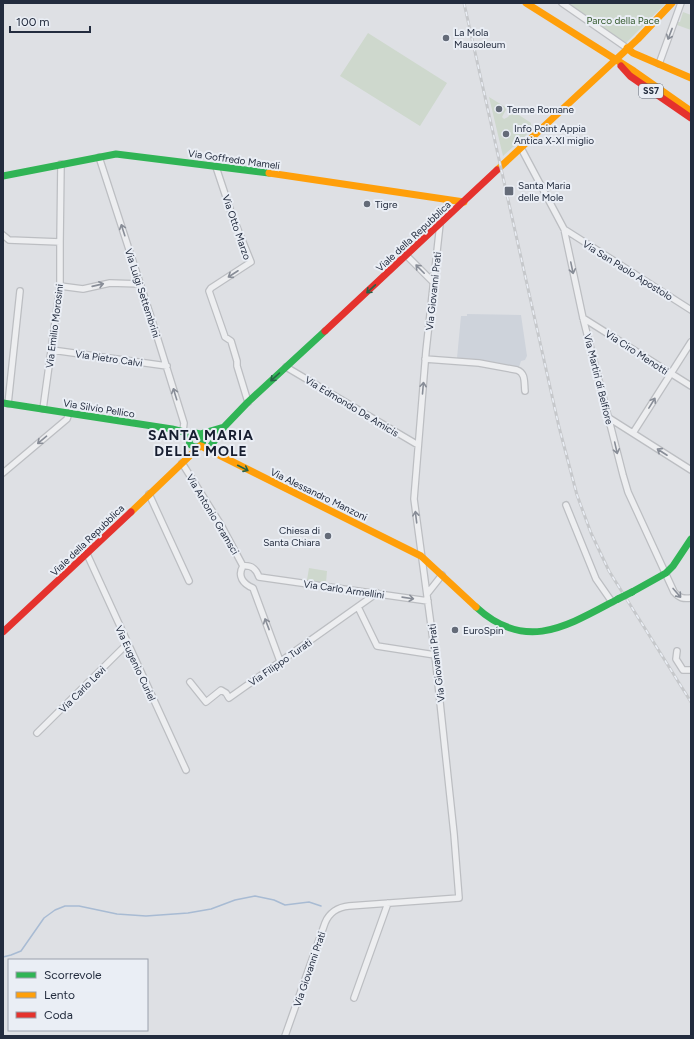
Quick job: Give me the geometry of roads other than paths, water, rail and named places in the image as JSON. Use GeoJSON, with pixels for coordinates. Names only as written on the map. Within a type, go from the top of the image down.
{"type":"FeatureCollection","features":[{"type":"Feature","properties":{"kind":"street","name":"SS7"},"geometry":{"type":"LineString","coordinates":[[526,3],[634,71],[691,111]]}},
{"type":"Feature","properties":{"kind":"street","name":"SS7"},"geometry":{"type":"LineString","coordinates":[[533,3],[560,24]]}},
{"type":"Feature","properties":{"kind":"street"},"geometry":{"type":"LineString","coordinates":[[562,3],[630,51],[691,78]]}},
{"type":"Feature","properties":{"kind":"street"},"geometry":{"type":"LineString","coordinates":[[614,59],[630,51],[672,3]]}},
{"type":"Feature","properties":{"kind":"street"},"geometry":{"type":"LineString","coordinates":[[659,64],[682,3]]}},
{"type":"Feature","properties":{"kind":"street","name":"SS7"},"geometry":{"type":"LineString","coordinates":[[614,59],[630,76],[691,118]]}},
{"type":"Feature","properties":{"kind":"street","name":"Viale della Repubblica"},"geometry":{"type":"LineString","coordinates":[[208,450],[224,427],[248,402],[464,202],[614,59]]}},
{"type":"Feature","properties":{"kind":"street","name":"Via Martiri di Belfiore"},"geometry":{"type":"LineString","coordinates":[[521,148],[564,230],[583,318],[628,492],[677,595],[683,599],[691,598]]}},
{"type":"Feature","properties":{"kind":"street","name":"Via Goffredo Mameli"},"geometry":{"type":"LineString","coordinates":[[3,176],[109,154],[216,167],[464,202]]}},
{"type":"Feature","properties":{"kind":"street","name":"Via Luigi Settembrini"},"geometry":{"type":"LineString","coordinates":[[98,157],[167,366],[184,423],[183,431]]}},
{"type":"Feature","properties":{"kind":"street","name":"Via Emilio Morosini"},"geometry":{"type":"LineString","coordinates":[[43,409],[60,286],[61,164]]}},
{"type":"Feature","properties":{"kind":"street","name":"Via Otto Marzo"},"geometry":{"type":"LineString","coordinates":[[216,167],[232,215],[251,262],[211,288],[209,291],[225,337],[231,341],[237,361],[236,366],[248,402]]}},
{"type":"Feature","properties":{"kind":"street","name":"Via Giovanni Prati"},"geometry":{"type":"LineString","coordinates":[[285,1036],[327,918],[334,911],[342,907],[459,898],[454,834],[435,655],[414,499],[433,282],[440,224]]}},
{"type":"Feature","properties":{"kind":"street","name":"Via San Paolo Apostolo"},"geometry":{"type":"LineString","coordinates":[[564,230],[691,310]]}},
{"type":"Feature","properties":{"kind":"street"},"geometry":{"type":"LineString","coordinates":[[3,235],[9,240],[60,242]]}},
{"type":"Feature","properties":{"kind":"street"},"geometry":{"type":"LineString","coordinates":[[406,255],[433,282]]}},
{"type":"Feature","properties":{"kind":"street"},"geometry":{"type":"LineString","coordinates":[[60,286],[84,289],[110,283],[141,284]]}},
{"type":"Feature","properties":{"kind":"street"},"geometry":{"type":"LineString","coordinates":[[5,403],[20,291]]}},
{"type":"Feature","properties":{"kind":"street","name":"Via Ciro Menotti"},"geometry":{"type":"LineString","coordinates":[[583,318],[691,386]]}},
{"type":"Feature","properties":{"kind":"street"},"geometry":{"type":"LineString","coordinates":[[633,433],[691,342]]}},
{"type":"Feature","properties":{"kind":"street","name":"Via Pietro Calvi"},"geometry":{"type":"LineString","coordinates":[[52,350],[167,366]]}},
{"type":"Feature","properties":{"kind":"street"},"geometry":{"type":"LineString","coordinates":[[426,358],[479,363],[517,370],[523,374],[525,391]]}},
{"type":"Feature","properties":{"kind":"street","name":"Via Edmondo De Amicis"},"geometry":{"type":"LineString","coordinates":[[286,367],[418,445]]}},
{"type":"Feature","properties":{"kind":"street","name":"Via Silvio Pellico"},"geometry":{"type":"LineString","coordinates":[[5,403],[183,431],[192,434]]}},
{"type":"Feature","properties":{"kind":"street"},"geometry":{"type":"LineString","coordinates":[[3,473],[67,419],[69,413]]}},
{"type":"Feature","properties":{"kind":"street"},"geometry":{"type":"LineString","coordinates":[[609,418],[691,470]]}},
{"type":"Feature","properties":{"kind":"street"},"geometry":{"type":"LineString","coordinates":[[183,462],[187,456],[190,443],[189,438],[192,434],[200,434],[224,427]]}},
{"type":"Feature","properties":{"kind":"street"},"geometry":{"type":"LineString","coordinates":[[190,443],[195,447],[200,446],[204,439],[200,434]]}},
{"type":"Feature","properties":{"kind":"street","name":"Viale della Repubblica"},"geometry":{"type":"LineString","coordinates":[[3,632],[200,446]]}},
{"type":"Feature","properties":{"kind":"street","name":"Via Alessandro Manzoni"},"geometry":{"type":"LineString","coordinates":[[200,446],[421,556],[496,623],[506,628],[518,631],[540,632],[563,627],[666,573]]}},
{"type":"Feature","properties":{"kind":"street","name":"Via Antonio Gramsci"},"geometry":{"type":"LineString","coordinates":[[183,462],[244,566]]}},
{"type":"Feature","properties":{"kind":"street"},"geometry":{"type":"LineString","coordinates":[[149,494],[189,581]]}},
{"type":"Feature","properties":{"kind":"street"},"geometry":{"type":"LineString","coordinates":[[566,505],[596,578],[615,601]]}},
{"type":"Feature","properties":{"kind":"street"},"geometry":{"type":"LineString","coordinates":[[666,573],[691,539]]}},
{"type":"Feature","properties":{"kind":"street","name":"Via Eugenio Curiel"},"geometry":{"type":"LineString","coordinates":[[87,554],[186,770]]}},
{"type":"Feature","properties":{"kind":"street"},"geometry":{"type":"LineString","coordinates":[[244,566],[240,573],[242,580],[245,584],[253,588],[280,661]]}},
{"type":"Feature","properties":{"kind":"street","name":"Via Carlo Armellini"},"geometry":{"type":"LineString","coordinates":[[244,566],[254,568],[259,577],[428,601]]}},
{"type":"Feature","properties":{"kind":"street"},"geometry":{"type":"LineString","coordinates":[[427,594],[442,575]]}},
{"type":"Feature","properties":{"kind":"street","name":"Via Filippo Turati"},"geometry":{"type":"LineString","coordinates":[[190,682],[206,702],[220,690],[226,693],[229,698],[377,593]]}},
{"type":"Feature","properties":{"kind":"street"},"geometry":{"type":"LineString","coordinates":[[358,607],[377,646],[435,655]]}},
{"type":"Feature","properties":{"kind":"street","name":"Via Carlo Levi"},"geometry":{"type":"LineString","coordinates":[[37,733],[127,644]]}},
{"type":"Feature","properties":{"kind":"street"},"geometry":{"type":"LineString","coordinates":[[677,651],[676,659],[683,670],[691,670]]}},
{"type":"Feature","properties":{"kind":"street"},"geometry":{"type":"LineString","coordinates":[[354,998],[388,903]]}},
{"type":"Feature","properties":{"kind":"waterway"},"geometry":{"type":"LineString","coordinates":[[3,957],[21,951],[44,918],[55,910],[65,906],[79,906],[117,914],[146,916],[188,913],[211,909],[235,900],[255,896],[274,900],[285,905],[309,902],[321,906]]}},
{"type":"Feature","properties":{"kind":"railway"},"geometry":{"type":"LineString","coordinates":[[464,3],[559,427],[577,495],[591,533],[609,571],[691,702]]}},
{"type":"Feature","properties":{"kind":"place","name":"La Mola Mausoleum"},"geometry":{"type":"Point","coordinates":[446,38]}},
{"type":"Feature","properties":{"kind":"place","name":"Terme Romane"},"geometry":{"type":"Point","coordinates":[499,109]}},
{"type":"Feature","properties":{"kind":"place","name":"Info Point Appia Antica X-XI miglio"},"geometry":{"type":"Point","coordinates":[506,134]}},
{"type":"Feature","properties":{"kind":"place","name":"Santa Maria delle Mole"},"geometry":{"type":"Point","coordinates":[509,191]}},
{"type":"Feature","properties":{"kind":"place","name":"Tigre"},"geometry":{"type":"Point","coordinates":[367,204]}},
{"type":"Feature","properties":{"kind":"place","name":"Chiesa di Santa Chiara"},"geometry":{"type":"Point","coordinates":[328,536]}},
{"type":"Feature","properties":{"kind":"place","name":"EuroSpin"},"geometry":{"type":"Point","coordinates":[455,630]}},
{"type":"Feature","properties":{"kind":"district","name":"SANTA MARIA DELLE MOLE"},"geometry":{"type":"Point","coordinates":[201,444]}},
{"type":"Feature","properties":{"kind":"park label","name":"Parco della Pace"},"geometry":{"type":"Point","coordinates":[623,20]}}]}
